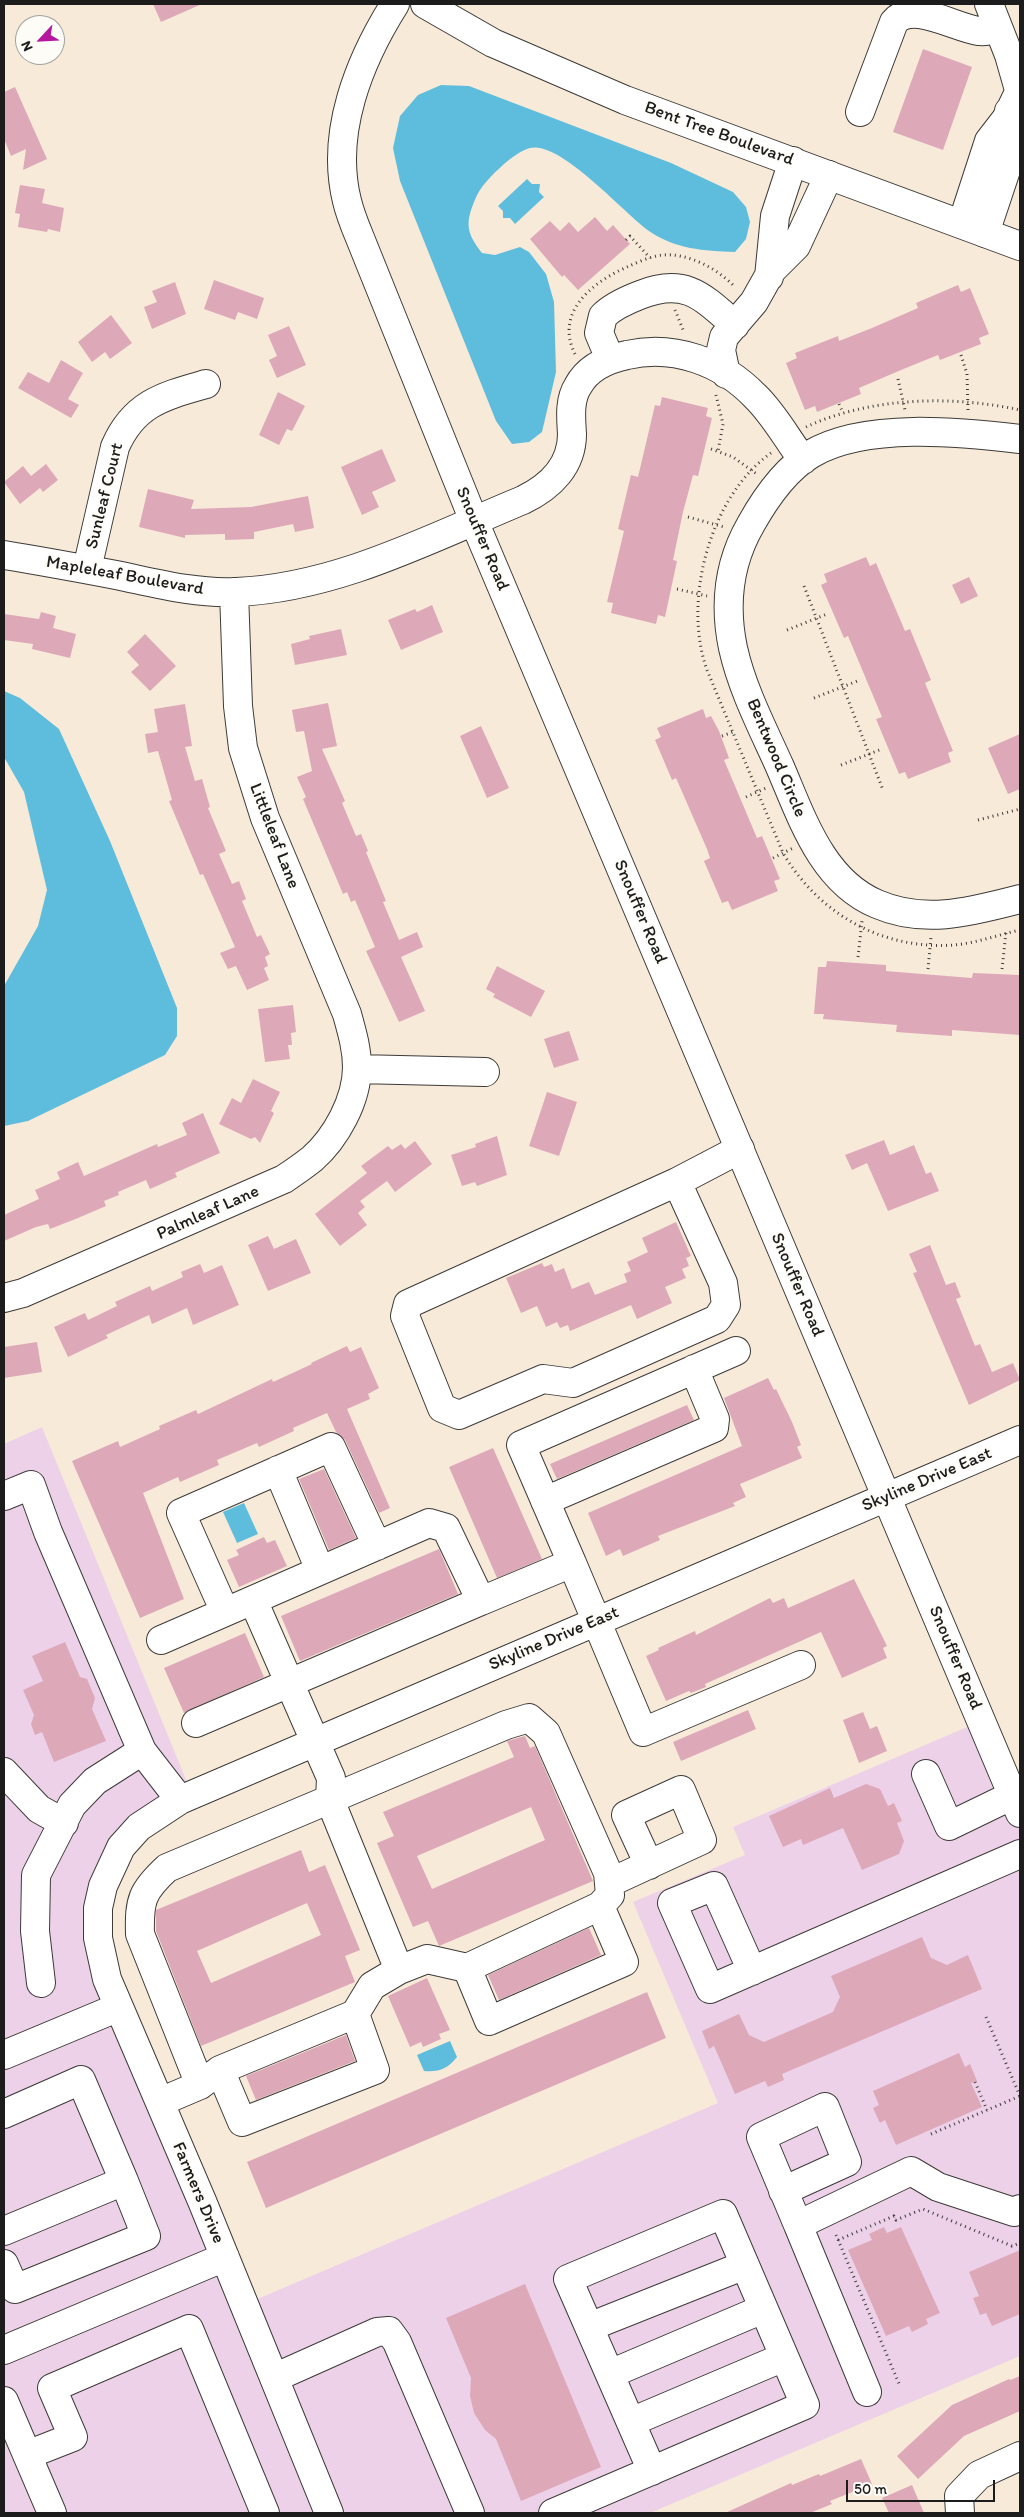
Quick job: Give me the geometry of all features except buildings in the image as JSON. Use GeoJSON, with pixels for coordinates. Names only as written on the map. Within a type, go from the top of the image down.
{"type":"FeatureCollection","features":[{"type":"Feature","properties":{"kind":"street","name":"Snouffer Road"},"geometry":{"type":"LineString","coordinates":[[395,4],[365,62],[348,107],[342,168],[347,201],[360,238],[474,521],[1016,1804]]}},
{"type":"Feature","properties":{"kind":"street","name":"Bent Tree Boulevard"},"geometry":{"type":"LineString","coordinates":[[425,4],[492,43],[625,100],[1020,246]]}},
{"type":"Feature","properties":{"kind":"street"},"geometry":{"type":"LineString","coordinates":[[860,112],[894,22],[902,14],[911,11],[922,11],[981,32],[993,16]]}},
{"type":"Feature","properties":{"kind":"street"},"geometry":{"type":"LineString","coordinates":[[974,228],[990,142],[1016,97],[993,16]]}},
{"type":"Feature","properties":{"kind":"street"},"geometry":{"type":"LineString","coordinates":[[768,277],[775,216],[792,161]]}},
{"type":"Feature","properties":{"kind":"street"},"geometry":{"type":"LineString","coordinates":[[720,382],[724,336],[758,296],[772,270],[796,246],[829,175]]}},
{"type":"Feature","properties":{"kind":"street"},"geometry":{"type":"LineString","coordinates":[[610,359],[599,333],[603,316],[621,303],[660,288],[675,286],[693,293],[735,325]]}},
{"type":"Feature","properties":{"kind":"street","name":"Mapleleaf Boulevard"},"geometry":{"type":"LineString","coordinates":[[4,555],[87,569],[189,590],[234,592],[267,590],[345,572],[390,557],[532,496],[557,476],[570,454],[571,407],[576,388],[588,372],[610,359],[644,352],[670,352],[699,358],[720,382],[740,382],[756,396],[796,450]]}},
{"type":"Feature","properties":{"kind":"street","name":"Sunleaf Court"},"geometry":{"type":"LineString","coordinates":[[87,569],[115,447],[123,428],[137,413],[154,402],[173,393],[206,384]]}},
{"type":"Feature","properties":{"kind":"street","name":"Bentwood Circle"},"geometry":{"type":"LineString","coordinates":[[1011,902],[964,913],[933,915],[897,911],[871,901],[846,885],[833,870],[802,818],[738,667],[732,638],[729,584],[744,535],[774,490],[796,450],[819,450],[841,442],[906,433],[967,434],[1020,439]]}},
{"type":"Feature","properties":{"kind":"street","name":"Littleleaf Lane"},"geometry":{"type":"LineString","coordinates":[[234,592],[238,706],[243,748],[264,818],[347,1014],[355,1043],[357,1069]]}},
{"type":"Feature","properties":{"kind":"street"},"geometry":{"type":"LineString","coordinates":[[357,1069],[485,1072]]}},
{"type":"Feature","properties":{"kind":"street","name":"Palmleaf Lane"},"geometry":{"type":"LineString","coordinates":[[4,1298],[23,1293],[284,1180],[313,1158],[344,1118],[357,1069]]}},
{"type":"Feature","properties":{"kind":"street"},"geometry":{"type":"LineString","coordinates":[[678,1182],[723,1283],[726,1305],[717,1319],[573,1383],[543,1380],[459,1415],[442,1408],[405,1316],[408,1304],[678,1182],[740,1149]]}},
{"type":"Feature","properties":{"kind":"street"},"geometry":{"type":"LineString","coordinates":[[736,1351],[521,1445],[643,1732],[801,1665]]}},
{"type":"Feature","properties":{"kind":"street"},"geometry":{"type":"LineString","coordinates":[[546,1501],[714,1428],[715,1419],[694,1369]]}},
{"type":"Feature","properties":{"kind":"street","name":"Skyline Drive East"},"geometry":{"type":"LineString","coordinates":[[111,1868],[121,1847],[139,1827],[180,1800],[1020,1440]]}},
{"type":"Feature","properties":{"kind":"street"},"geometry":{"type":"LineString","coordinates":[[225,1612],[181,1513],[278,1470],[331,1447],[377,1546]]}},
{"type":"Feature","properties":{"kind":"street"},"geometry":{"type":"LineString","coordinates":[[278,1470],[320,1570]]}},
{"type":"Feature","properties":{"kind":"street"},"geometry":{"type":"LineString","coordinates":[[4,1496],[31,1486],[48,1532],[142,1751],[180,1800]]}},
{"type":"Feature","properties":{"kind":"street"},"geometry":{"type":"LineString","coordinates":[[161,1640],[429,1523],[446,1528],[480,1602]]}},
{"type":"Feature","properties":{"kind":"street"},"geometry":{"type":"LineString","coordinates":[[196,1723],[572,1563]]}},
{"type":"Feature","properties":{"kind":"street"},"geometry":{"type":"LineString","coordinates":[[254,1600],[331,1778],[330,1800],[399,1970]]}},
{"type":"Feature","properties":{"kind":"street"},"geometry":{"type":"LineString","coordinates":[[355,2014],[375,2070],[242,2122],[210,2078],[140,1934],[139,1911],[148,1886],[167,1868],[506,1724],[529,1718],[546,1733],[608,1873],[604,1895],[624,1962],[489,2021],[467,1968]]}},
{"type":"Feature","properties":{"kind":"street"},"geometry":{"type":"LineString","coordinates":[[40,1983],[35,1931],[36,1874],[72,1806],[95,1781],[142,1751]]}},
{"type":"Feature","properties":{"kind":"street"},"geometry":{"type":"LineString","coordinates":[[4,1772],[39,1809],[64,1823]]}},
{"type":"Feature","properties":{"kind":"street"},"geometry":{"type":"LineString","coordinates":[[926,1774],[949,1826],[1016,1804]]}},
{"type":"Feature","properties":{"kind":"street"},"geometry":{"type":"LineString","coordinates":[[752,1971],[1020,1854]]}},
{"type":"Feature","properties":{"kind":"street"},"geometry":{"type":"LineString","coordinates":[[160,2102],[355,2014],[372,1986],[399,1970],[427,1958],[467,1968],[604,1895],[649,1865]]}},
{"type":"Feature","properties":{"kind":"street","name":"Farmers Drive"},"geometry":{"type":"LineString","coordinates":[[111,1868],[103,1886],[98,1908],[98,1938],[107,1979],[225,2257],[330,2513]]}},
{"type":"Feature","properties":{"kind":"street"},"geometry":{"type":"LineString","coordinates":[[4,2054],[118,2006]]}},
{"type":"Feature","properties":{"kind":"street"},"geometry":{"type":"LineString","coordinates":[[4,2114],[81,2080],[146,2236],[15,2289],[4,2264]]}},
{"type":"Feature","properties":{"kind":"street"},"geometry":{"type":"LineString","coordinates":[[798,2225],[911,2171],[938,2187],[1014,2212],[1020,2209]]}},
{"type":"Feature","properties":{"kind":"street"},"geometry":{"type":"LineString","coordinates":[[4,2232],[124,2181]]}},
{"type":"Feature","properties":{"kind":"street"},"geometry":{"type":"LineString","coordinates":[[783,2191],[867,2392]]}},
{"type":"Feature","properties":{"kind":"street"},"geometry":{"type":"LineString","coordinates":[[553,2513],[652,2471],[805,2405],[723,2214],[568,2279],[652,2471]]}},
{"type":"Feature","properties":{"kind":"street"},"geometry":{"type":"LineString","coordinates":[[4,2350],[225,2257]]}},
{"type":"Feature","properties":{"kind":"street"},"geometry":{"type":"LineString","coordinates":[[590,2327],[745,2265]]}},
{"type":"Feature","properties":{"kind":"street"},"geometry":{"type":"LineString","coordinates":[[610,2374],[764,2309]]}},
{"type":"Feature","properties":{"kind":"street"},"geometry":{"type":"LineString","coordinates":[[27,2455],[73,2437],[52,2388],[189,2329],[265,2513]]}},
{"type":"Feature","properties":{"kind":"street"},"geometry":{"type":"LineString","coordinates":[[274,2378],[377,2332],[389,2331],[396,2342],[470,2513]]}},
{"type":"Feature","properties":{"kind":"street"},"geometry":{"type":"LineString","coordinates":[[630,2422],[784,2357]]}},
{"type":"Feature","properties":{"kind":"street"},"geometry":{"type":"LineString","coordinates":[[4,2400],[52,2513]]}},
{"type":"Feature","properties":{"kind":"street"},"geometry":{"type":"LineString","coordinates":[[960,2513],[959,2496],[979,2475],[1020,2456]]}},
{"type":"Feature","properties":{"kind":"path"},"geometry":{"type":"LineString","coordinates":[[626,240],[630,236],[650,258]]}},
{"type":"Feature","properties":{"kind":"path"},"geometry":{"type":"LineString","coordinates":[[599,276],[602,279]]}},
{"type":"Feature","properties":{"kind":"path"},"geometry":{"type":"LineString","coordinates":[[961,355],[967,374],[967,434]]}},
{"type":"Feature","properties":{"kind":"path"},"geometry":{"type":"LineString","coordinates":[[898,379],[904,402],[906,433]]}},
{"type":"Feature","properties":{"kind":"path"},"geometry":{"type":"LineString","coordinates":[[718,450],[723,424],[720,382]]}},
{"type":"Feature","properties":{"kind":"path"},"geometry":{"type":"LineString","coordinates":[[1020,410],[968,403],[883,403],[842,412],[805,427],[796,450],[752,470],[732,495],[716,525],[702,568],[698,623],[702,655],[783,853],[796,873],[822,901],[860,928],[901,942],[930,945],[967,943],[1020,930]]}},
{"type":"Feature","properties":{"kind":"path"},"geometry":{"type":"LineString","coordinates":[[711,449],[733,457],[752,470],[774,490]]}},
{"type":"Feature","properties":{"kind":"path"},"geometry":{"type":"LineString","coordinates":[[688,517],[744,535]]}},
{"type":"Feature","properties":{"kind":"path"},"geometry":{"type":"LineString","coordinates":[[804,586],[883,790]]}},
{"type":"Feature","properties":{"kind":"path"},"geometry":{"type":"LineString","coordinates":[[677,590],[700,596],[729,597]]}},
{"type":"Feature","properties":{"kind":"path"},"geometry":{"type":"LineString","coordinates":[[787,630],[827,614]]}},
{"type":"Feature","properties":{"kind":"path"},"geometry":{"type":"LineString","coordinates":[[814,698],[860,680]]}},
{"type":"Feature","properties":{"kind":"path"},"geometry":{"type":"LineString","coordinates":[[841,765],[882,749]]}},
{"type":"Feature","properties":{"kind":"path"},"geometry":{"type":"LineString","coordinates":[[978,820],[1020,809]]}},
{"type":"Feature","properties":{"kind":"path"},"geometry":{"type":"LineString","coordinates":[[858,957],[860,928],[871,901]]}},
{"type":"Feature","properties":{"kind":"path"},"geometry":{"type":"LineString","coordinates":[[1002,969],[1005,934],[1011,902]]}},
{"type":"Feature","properties":{"kind":"path"},"geometry":{"type":"LineString","coordinates":[[928,969],[933,915]]}},
{"type":"Feature","properties":{"kind":"path"},"geometry":{"type":"LineString","coordinates":[[931,2134],[1020,2096],[986,2017]]}},
{"type":"Feature","properties":{"kind":"path"},"geometry":{"type":"LineString","coordinates":[[975,2082],[987,2110]]}},
{"type":"Feature","properties":{"kind":"path"},"geometry":{"type":"LineString","coordinates":[[838,2240],[894,2216],[896,2220],[923,2209],[1012,2246],[1020,2243]]}},
{"type":"Feature","properties":{"kind":"path"},"geometry":{"type":"LineString","coordinates":[[836,2235],[900,2386]]}},
{"type":"Feature","properties":{"kind":"shaded area"},"geometry":{"type":"Polygon","coordinates":[[[42,1427],[191,1792],[153,1812],[92,1921],[248,2303],[718,2103],[633,1902],[745,1855],[733,1827],[986,1719],[1020,1801],[1020,2356],[650,2513],[4,2513],[4,1444],[42,1427]]]}},
{"type":"Feature","properties":{"kind":"water"},"geometry":{"type":"Polygon","coordinates":[[[441,85],[469,86],[671,163],[733,192],[746,207],[750,222],[746,239],[735,252],[690,248],[669,242],[649,231],[574,166],[558,155],[543,149],[530,148],[524,150],[495,172],[477,196],[469,217],[469,229],[473,240],[482,253],[495,255],[520,247],[529,252],[546,274],[554,302],[556,372],[542,432],[529,442],[512,444],[496,421],[400,181],[393,148],[400,116],[418,95],[441,85]]]}},
{"type":"Feature","properties":{"kind":"water"},"geometry":{"type":"Polygon","coordinates":[[[527,179],[532,184],[540,184],[539,192],[544,197],[515,224],[510,218],[503,218],[503,211],[498,206],[527,179]]]}},
{"type":"Feature","properties":{"kind":"water"},"geometry":{"type":"Polygon","coordinates":[[[4,691],[20,698],[59,729],[110,841],[177,1008],[177,1036],[165,1055],[28,1121],[4,1126],[4,986],[38,926],[47,890],[24,792],[4,757],[4,691]]]}},
{"type":"Feature","properties":{"kind":"water"},"geometry":{"type":"Polygon","coordinates":[[[244,1503],[258,1534],[237,1543],[223,1512],[244,1503]]]}},
{"type":"Feature","properties":{"kind":"water"},"geometry":{"type":"Polygon","coordinates":[[[450,2041],[457,2057],[443,2069],[424,2071],[417,2055],[450,2041]]]}}]}
